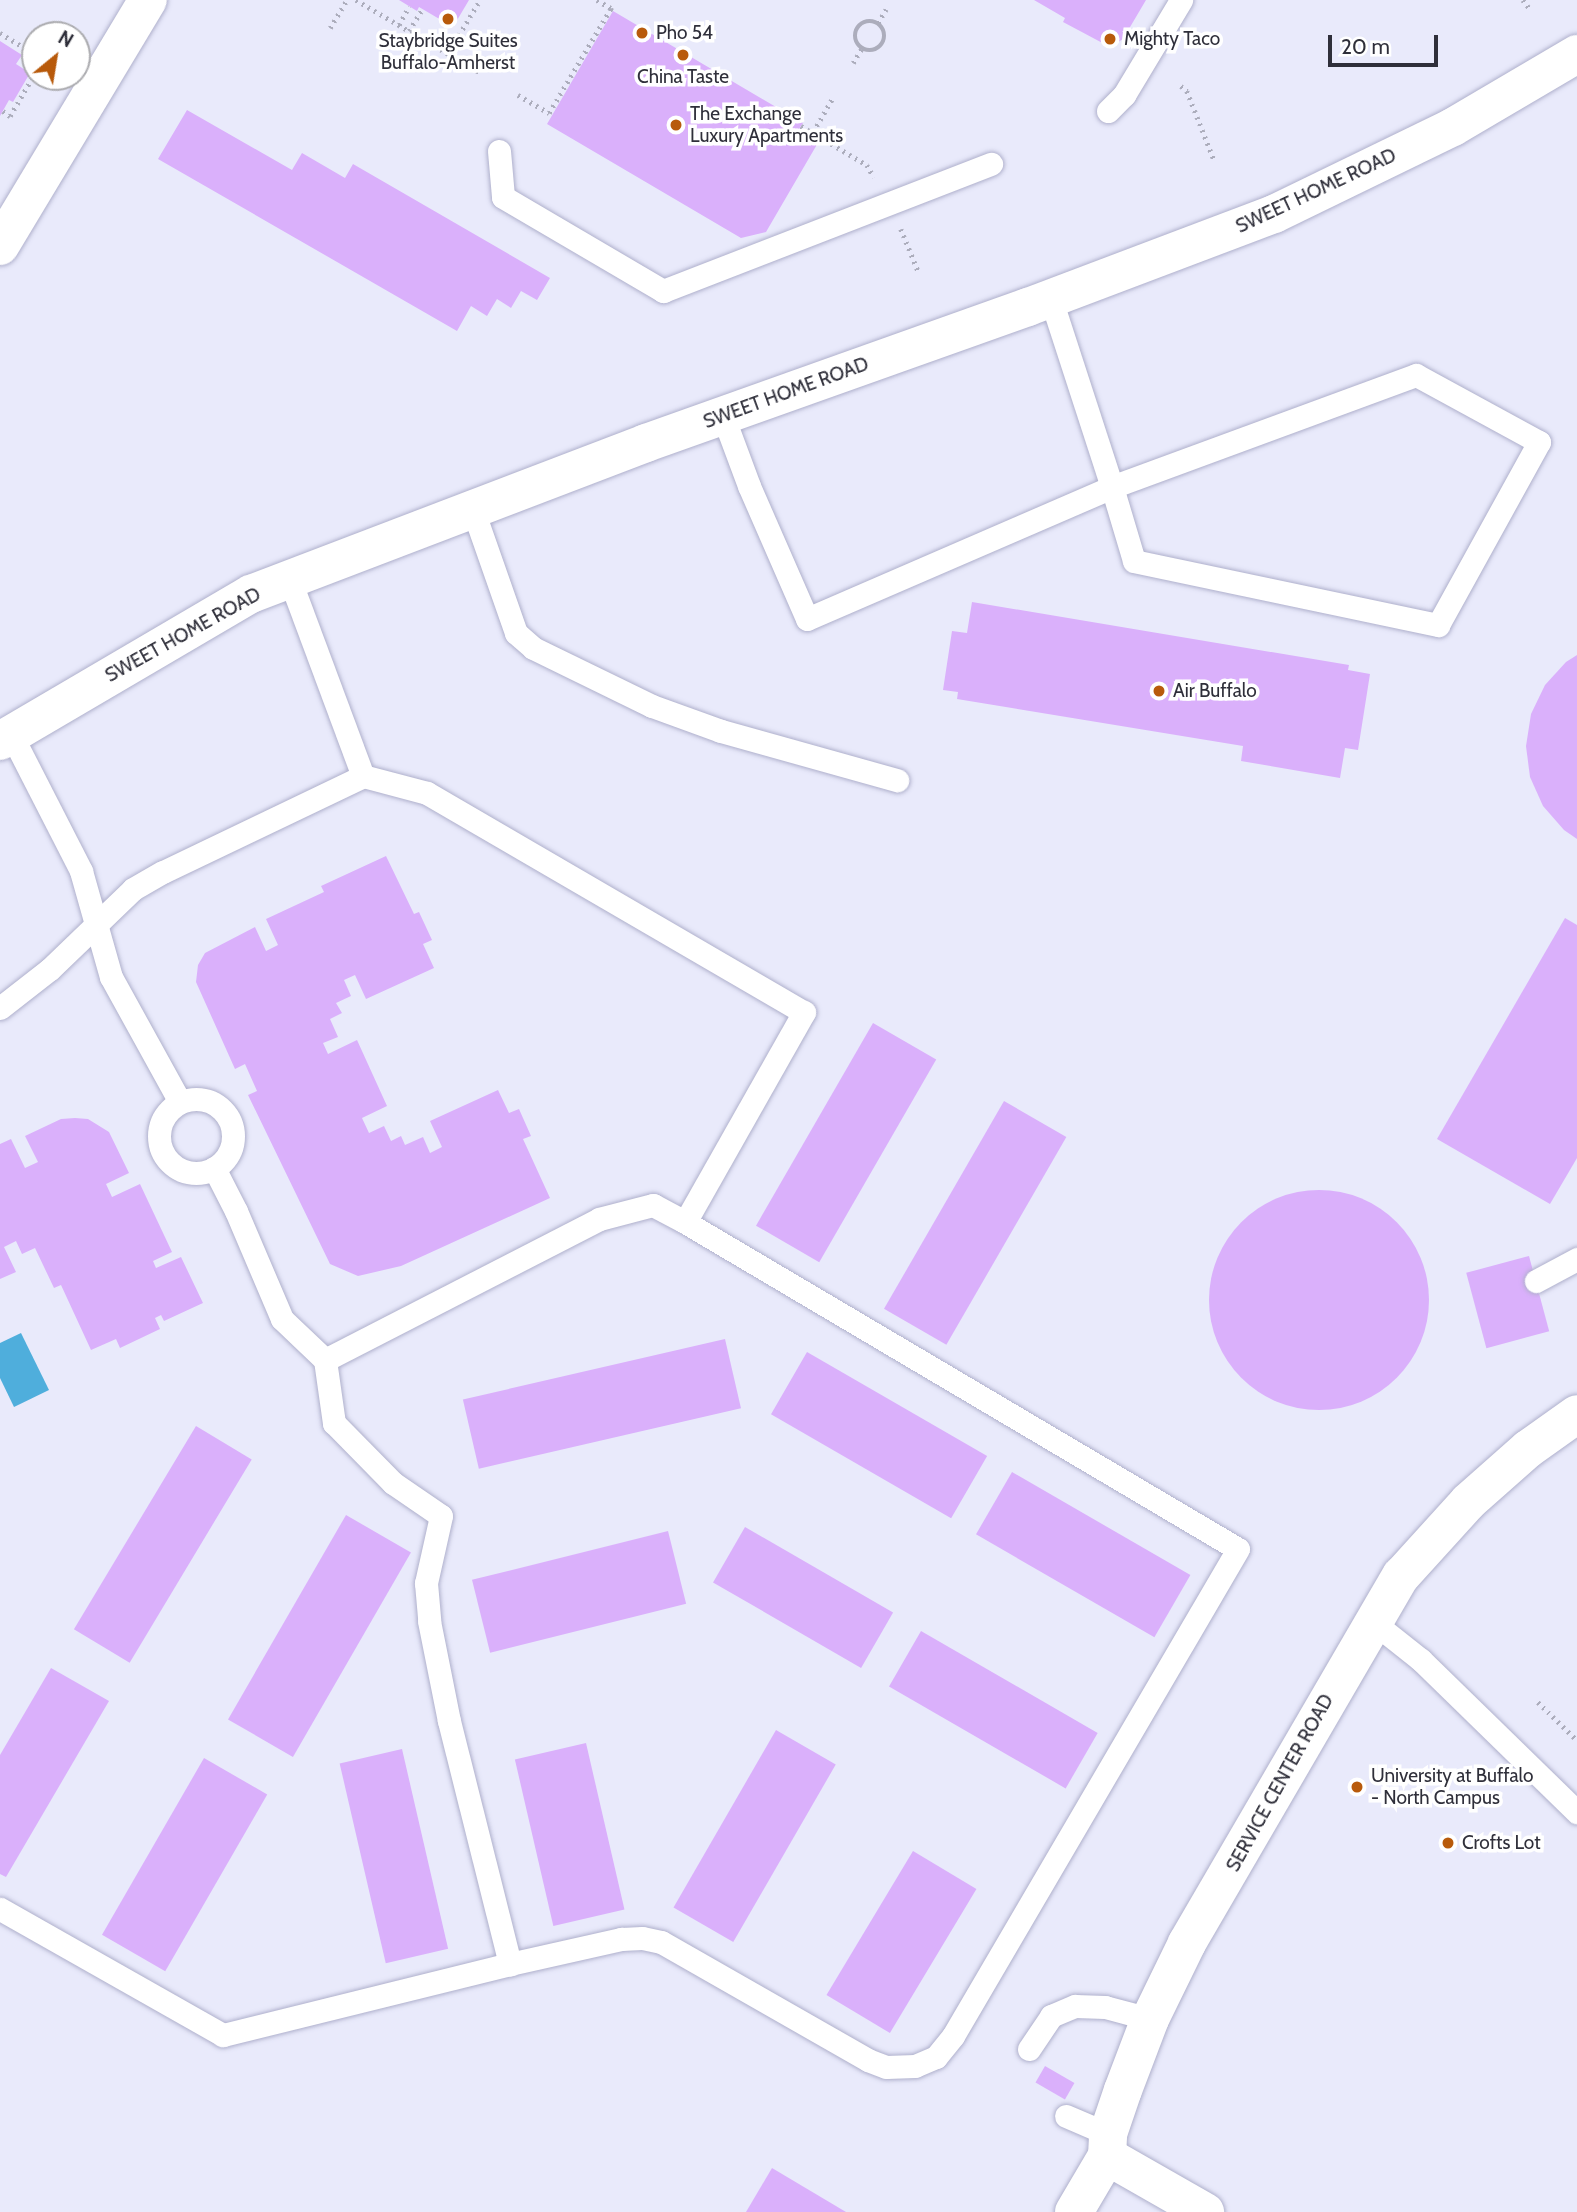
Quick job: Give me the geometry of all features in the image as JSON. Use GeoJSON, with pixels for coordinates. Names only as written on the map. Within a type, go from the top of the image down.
{"type":"FeatureCollection","features":[{"type":"Feature","properties":{"kind":"main road"},"geometry":{"type":"LineString","coordinates":[[0,246],[148,0]]}},
{"type":"Feature","properties":{"kind":"main road","name":"SWEET HOME ROAD"},"geometry":{"type":"LineString","coordinates":[[5,738],[251,594],[723,416],[1051,299],[1274,214],[1453,127],[1577,54]]}},
{"type":"Feature","properties":{"kind":"main road","name":"SERVICE CENTER ROAD"},"geometry":{"type":"LineString","coordinates":[[1074,2212],[1107,2145],[1150,2019],[1187,1943],[1262,1819],[1401,1576],[1468,1502],[1528,1449],[1577,1414]]}},
{"type":"Feature","properties":{"kind":"main road"},"geometry":{"type":"LineString","coordinates":[[1107,2145],[1205,2212]]}},
{"type":"Feature","properties":{"kind":"lane"},"geometry":{"type":"LineString","coordinates":[[1108,111],[1124,96],[1181,0]]}},
{"type":"Feature","properties":{"kind":"lane"},"geometry":{"type":"LineString","coordinates":[[499,152],[503,197],[663,291],[990,164]]}},
{"type":"Feature","properties":{"kind":"lane"},"geometry":{"type":"LineString","coordinates":[[723,416],[749,486],[807,619],[1112,487],[1416,375],[1539,442],[1438,625],[1134,561],[1112,487],[1051,299]]}},
{"type":"Feature","properties":{"kind":"lane"},"geometry":{"type":"LineString","coordinates":[[473,509],[516,633],[533,648],[652,706],[710,727],[897,780]]}},
{"type":"Feature","properties":{"kind":"lane"},"geometry":{"type":"LineString","coordinates":[[290,580],[363,776]]}},
{"type":"Feature","properties":{"kind":"lane"},"geometry":{"type":"LineString","coordinates":[[5,738],[80,870],[111,977],[180,1102]]}},
{"type":"Feature","properties":{"kind":"lane"},"geometry":{"type":"LineString","coordinates":[[0,1008],[50,969],[133,889],[363,776],[427,793],[804,1012],[685,1222]]}},
{"type":"Feature","properties":{"kind":"lane"},"geometry":{"type":"LineString","coordinates":[[192,1099],[215,1104],[231,1122],[234,1138],[229,1153],[214,1168],[204,1172],[188,1172],[174,1166],[164,1153],[159,1139],[161,1125],[168,1112],[180,1102],[192,1099]]}},
{"type":"Feature","properties":{"kind":"lane"},"geometry":{"type":"LineString","coordinates":[[214,1168],[236,1211],[282,1319],[325,1360],[334,1423],[393,1483],[441,1517],[426,1583],[429,1621],[449,1721],[510,1964]]}},
{"type":"Feature","properties":{"kind":"lane"},"geometry":{"type":"LineString","coordinates":[[0,1909],[223,2035],[621,1939],[652,1939],[756,1994],[868,2060],[887,2067],[903,2068],[936,2057],[953,2036],[1238,1549],[653,1205],[599,1219],[325,1360]]}},
{"type":"Feature","properties":{"kind":"lane"},"geometry":{"type":"LineString","coordinates":[[1536,1281],[1577,1259]]}},
{"type":"Feature","properties":{"kind":"lane"},"geometry":{"type":"LineString","coordinates":[[1373,1622],[1421,1660],[1577,1812]]}},
{"type":"Feature","properties":{"kind":"lane"},"geometry":{"type":"LineString","coordinates":[[1029,2049],[1051,2016],[1075,2006],[1105,2007],[1150,2019]]}},
{"type":"Feature","properties":{"kind":"lane"},"geometry":{"type":"LineString","coordinates":[[1066,2116],[1107,2145]]}},
{"type":"Feature","properties":{"kind":"path"},"geometry":{"type":"LineString","coordinates":[[330,27],[347,0]]}},
{"type":"Feature","properties":{"kind":"path"},"geometry":{"type":"LineString","coordinates":[[356,0],[479,72]]}},
{"type":"Feature","properties":{"kind":"path"},"geometry":{"type":"LineString","coordinates":[[448,54],[480,0]]}},
{"type":"Feature","properties":{"kind":"path"},"geometry":{"type":"LineString","coordinates":[[518,95],[549,113],[611,11],[597,0]]}},
{"type":"Feature","properties":{"kind":"path"},"geometry":{"type":"LineString","coordinates":[[1523,0],[1531,9]]}},
{"type":"Feature","properties":{"kind":"path"},"geometry":{"type":"LineString","coordinates":[[398,25],[409,6]]}},
{"type":"Feature","properties":{"kind":"path"},"geometry":{"type":"LineString","coordinates":[[409,31],[422,9]]}},
{"type":"Feature","properties":{"kind":"path"},"geometry":{"type":"LineString","coordinates":[[878,23],[886,9]]}},
{"type":"Feature","properties":{"kind":"path"},"geometry":{"type":"LineString","coordinates":[[868,21],[878,23],[885,34],[883,44],[876,50],[862,48],[855,35],[859,26],[868,21]]}},
{"type":"Feature","properties":{"kind":"path"},"geometry":{"type":"LineString","coordinates":[[0,33],[21,46]]}},
{"type":"Feature","properties":{"kind":"path"},"geometry":{"type":"LineString","coordinates":[[853,63],[862,48]]}},
{"type":"Feature","properties":{"kind":"path"},"geometry":{"type":"LineString","coordinates":[[1181,86],[1188,91],[1215,162]]}},
{"type":"Feature","properties":{"kind":"path"},"geometry":{"type":"LineString","coordinates":[[2,111],[10,117],[23,91]]}},
{"type":"Feature","properties":{"kind":"path"},"geometry":{"type":"LineString","coordinates":[[813,132],[832,99]]}},
{"type":"Feature","properties":{"kind":"path"},"geometry":{"type":"LineString","coordinates":[[801,126],[867,165],[877,182]]}},
{"type":"Feature","properties":{"kind":"path"},"geometry":{"type":"LineString","coordinates":[[897,218],[919,273]]}},
{"type":"Feature","properties":{"kind":"path"},"geometry":{"type":"LineString","coordinates":[[1538,1702],[1577,1740]]}},
{"type":"Feature","properties":{"kind":"water"},"geometry":{"type":"Polygon","coordinates":[[[21,1333],[49,1390],[14,1407],[0,1378],[0,1343],[21,1333]]]}},
{"type":"Feature","properties":{"kind":"building","name":"Staybridge Suites Buffalo-Amherst"},"geometry":{"type":"Polygon","coordinates":[[[399,0],[469,0],[453,27],[419,7],[417,11],[399,0]]]}},
{"type":"Feature","properties":{"kind":"building"},"geometry":{"type":"Polygon","coordinates":[[[1034,0],[1146,0],[1123,39],[1110,47],[1063,22],[1065,18],[1034,0]]]}},
{"type":"Feature","properties":{"kind":"building","name":"The Exchange Luxury Apartments"},"geometry":{"type":"Polygon","coordinates":[[[613,11],[803,123],[799,129],[819,141],[766,232],[741,238],[547,124],[613,11]]]}},
{"type":"Feature","properties":{"kind":"building"},"geometry":{"type":"Polygon","coordinates":[[[0,41],[21,54],[16,64],[21,67],[21,88],[13,102],[9,100],[0,116],[0,41]]]}},
{"type":"Feature","properties":{"kind":"building"},"geometry":{"type":"Polygon","coordinates":[[[187,110],[292,170],[302,153],[345,178],[353,164],[550,278],[537,300],[521,291],[511,308],[497,299],[487,316],[471,306],[457,331],[158,159],[187,110]]]}},
{"type":"Feature","properties":{"kind":"building","name":"Air Buffalo"},"geometry":{"type":"Polygon","coordinates":[[[972,602],[1349,665],[1348,670],[1370,674],[1358,750],[1345,748],[1340,778],[1241,761],[1243,746],[957,699],[958,692],[943,690],[952,631],[967,633],[972,602]]]}},
{"type":"Feature","properties":{"kind":"building"},"geometry":{"type":"Polygon","coordinates":[[[1577,655],[1577,839],[1564,830],[1543,806],[1530,777],[1526,746],[1531,714],[1545,685],[1566,662],[1577,655]]]}},
{"type":"Feature","properties":{"kind":"building"},"geometry":{"type":"Polygon","coordinates":[[[386,856],[414,914],[419,912],[432,940],[423,944],[434,968],[366,999],[355,975],[344,980],[351,996],[336,1003],[342,1013],[330,1019],[338,1037],[323,1043],[328,1054],[357,1040],[387,1106],[362,1118],[369,1133],[384,1126],[391,1141],[401,1136],[405,1145],[423,1137],[430,1153],[442,1147],[430,1121],[498,1090],[509,1113],[519,1109],[531,1136],[523,1139],[550,1198],[401,1266],[358,1276],[330,1264],[248,1095],[257,1091],[245,1064],[235,1069],[196,982],[198,965],[205,953],[255,927],[266,951],[278,945],[266,919],[324,892],[321,886],[386,856]]]}},
{"type":"Feature","properties":{"kind":"building"},"geometry":{"type":"Polygon","coordinates":[[[1565,918],[1577,925],[1577,1158],[1550,1204],[1437,1139],[1565,918]]]}},
{"type":"Feature","properties":{"kind":"building"},"geometry":{"type":"Polygon","coordinates":[[[873,1023],[936,1060],[819,1262],[756,1226],[873,1023]]]}},
{"type":"Feature","properties":{"kind":"building"},"geometry":{"type":"Polygon","coordinates":[[[1004,1101],[1066,1137],[946,1345],[884,1309],[1004,1101]]]}},
{"type":"Feature","properties":{"kind":"building"},"geometry":{"type":"Polygon","coordinates":[[[61,1119],[88,1119],[109,1132],[129,1173],[106,1184],[112,1197],[140,1184],[172,1252],[153,1261],[156,1268],[181,1257],[203,1303],[164,1321],[161,1315],[155,1318],[160,1329],[120,1348],[116,1339],[91,1350],[61,1285],[54,1288],[35,1248],[22,1254],[16,1241],[4,1247],[16,1272],[0,1279],[0,1144],[11,1139],[25,1168],[38,1162],[25,1136],[61,1119]]]}},
{"type":"Feature","properties":{"kind":"building"},"geometry":{"type":"Polygon","coordinates":[[[1330,1190],[1361,1198],[1380,1208],[1397,1222],[1411,1239],[1421,1258],[1427,1278],[1427,1322],[1421,1342],[1411,1361],[1397,1378],[1380,1392],[1351,1406],[1308,1410],[1287,1406],[1267,1397],[1249,1385],[1234,1370],[1213,1332],[1209,1289],[1213,1268],[1222,1248],[1234,1230],[1249,1215],[1287,1194],[1330,1190]]]}},
{"type":"Feature","properties":{"kind":"building"},"geometry":{"type":"Polygon","coordinates":[[[1529,1256],[1549,1331],[1486,1348],[1466,1273],[1529,1256]]]}},
{"type":"Feature","properties":{"kind":"building"},"geometry":{"type":"Polygon","coordinates":[[[725,1339],[741,1408],[479,1469],[463,1400],[725,1339]]]}},
{"type":"Feature","properties":{"kind":"building"},"geometry":{"type":"Polygon","coordinates":[[[807,1352],[987,1456],[951,1518],[771,1414],[807,1352]]]}},
{"type":"Feature","properties":{"kind":"building"},"geometry":{"type":"Polygon","coordinates":[[[196,1426],[252,1459],[130,1663],[74,1629],[196,1426]]]}},
{"type":"Feature","properties":{"kind":"building"},"geometry":{"type":"Polygon","coordinates":[[[1012,1472],[1190,1575],[1154,1637],[976,1534],[1012,1472]]]}},
{"type":"Feature","properties":{"kind":"building"},"geometry":{"type":"Polygon","coordinates":[[[346,1515],[411,1552],[293,1757],[228,1719],[346,1515]]]}},
{"type":"Feature","properties":{"kind":"building"},"geometry":{"type":"Polygon","coordinates":[[[745,1527],[893,1612],[861,1668],[713,1582],[745,1527]]]}},
{"type":"Feature","properties":{"kind":"building"},"geometry":{"type":"Polygon","coordinates":[[[668,1531],[686,1604],[490,1653],[472,1580],[668,1531]]]}},
{"type":"Feature","properties":{"kind":"building"},"geometry":{"type":"Polygon","coordinates":[[[921,1631],[1098,1733],[1066,1788],[889,1686],[921,1631]]]}},
{"type":"Feature","properties":{"kind":"building"},"geometry":{"type":"Polygon","coordinates":[[[51,1668],[109,1701],[6,1877],[0,1874],[0,1755],[51,1668]]]}},
{"type":"Feature","properties":{"kind":"building"},"geometry":{"type":"Polygon","coordinates":[[[776,1730],[836,1764],[733,1942],[674,1908],[776,1730]]]}},
{"type":"Feature","properties":{"kind":"building"},"geometry":{"type":"Polygon","coordinates":[[[586,1743],[624,1910],[553,1926],[515,1759],[586,1743]]]}},
{"type":"Feature","properties":{"kind":"building"},"geometry":{"type":"Polygon","coordinates":[[[402,1749],[448,1949],[386,1963],[340,1763],[402,1749]]]}},
{"type":"Feature","properties":{"kind":"building"},"geometry":{"type":"Polygon","coordinates":[[[204,1758],[267,1794],[165,1971],[102,1935],[204,1758]]]}},
{"type":"Feature","properties":{"kind":"building"},"geometry":{"type":"Polygon","coordinates":[[[913,1851],[976,1889],[890,2033],[826,1995],[913,1851]]]}},
{"type":"Feature","properties":{"kind":"building"},"geometry":{"type":"Polygon","coordinates":[[[1045,2066],[1074,2083],[1065,2099],[1036,2082],[1045,2066]]]}},
{"type":"Feature","properties":{"kind":"building"},"geometry":{"type":"Polygon","coordinates":[[[772,2168],[846,2212],[746,2212],[772,2168]]]}},
{"type":"Feature","properties":{"kind":"place","name":"Staybridge Suites Buffalo-Amherst"},"geometry":{"type":"Point","coordinates":[448,19]}},
{"type":"Feature","properties":{"kind":"place","name":"Pho 54"},"geometry":{"type":"Point","coordinates":[642,33]}},
{"type":"Feature","properties":{"kind":"place","name":"Mighty Taco"},"geometry":{"type":"Point","coordinates":[1110,39]}},
{"type":"Feature","properties":{"kind":"place","name":"China Taste"},"geometry":{"type":"Point","coordinates":[683,55]}},
{"type":"Feature","properties":{"kind":"place","name":"The Exchange Luxury Apartments"},"geometry":{"type":"Point","coordinates":[676,125]}},
{"type":"Feature","properties":{"kind":"place","name":"Air Buffalo"},"geometry":{"type":"Point","coordinates":[1159,691]}},
{"type":"Feature","properties":{"kind":"place","name":"University at Buffalo - North Campus"},"geometry":{"type":"Point","coordinates":[1357,1787]}},
{"type":"Feature","properties":{"kind":"place","name":"Crofts Lot"},"geometry":{"type":"Point","coordinates":[1448,1843]}}]}
